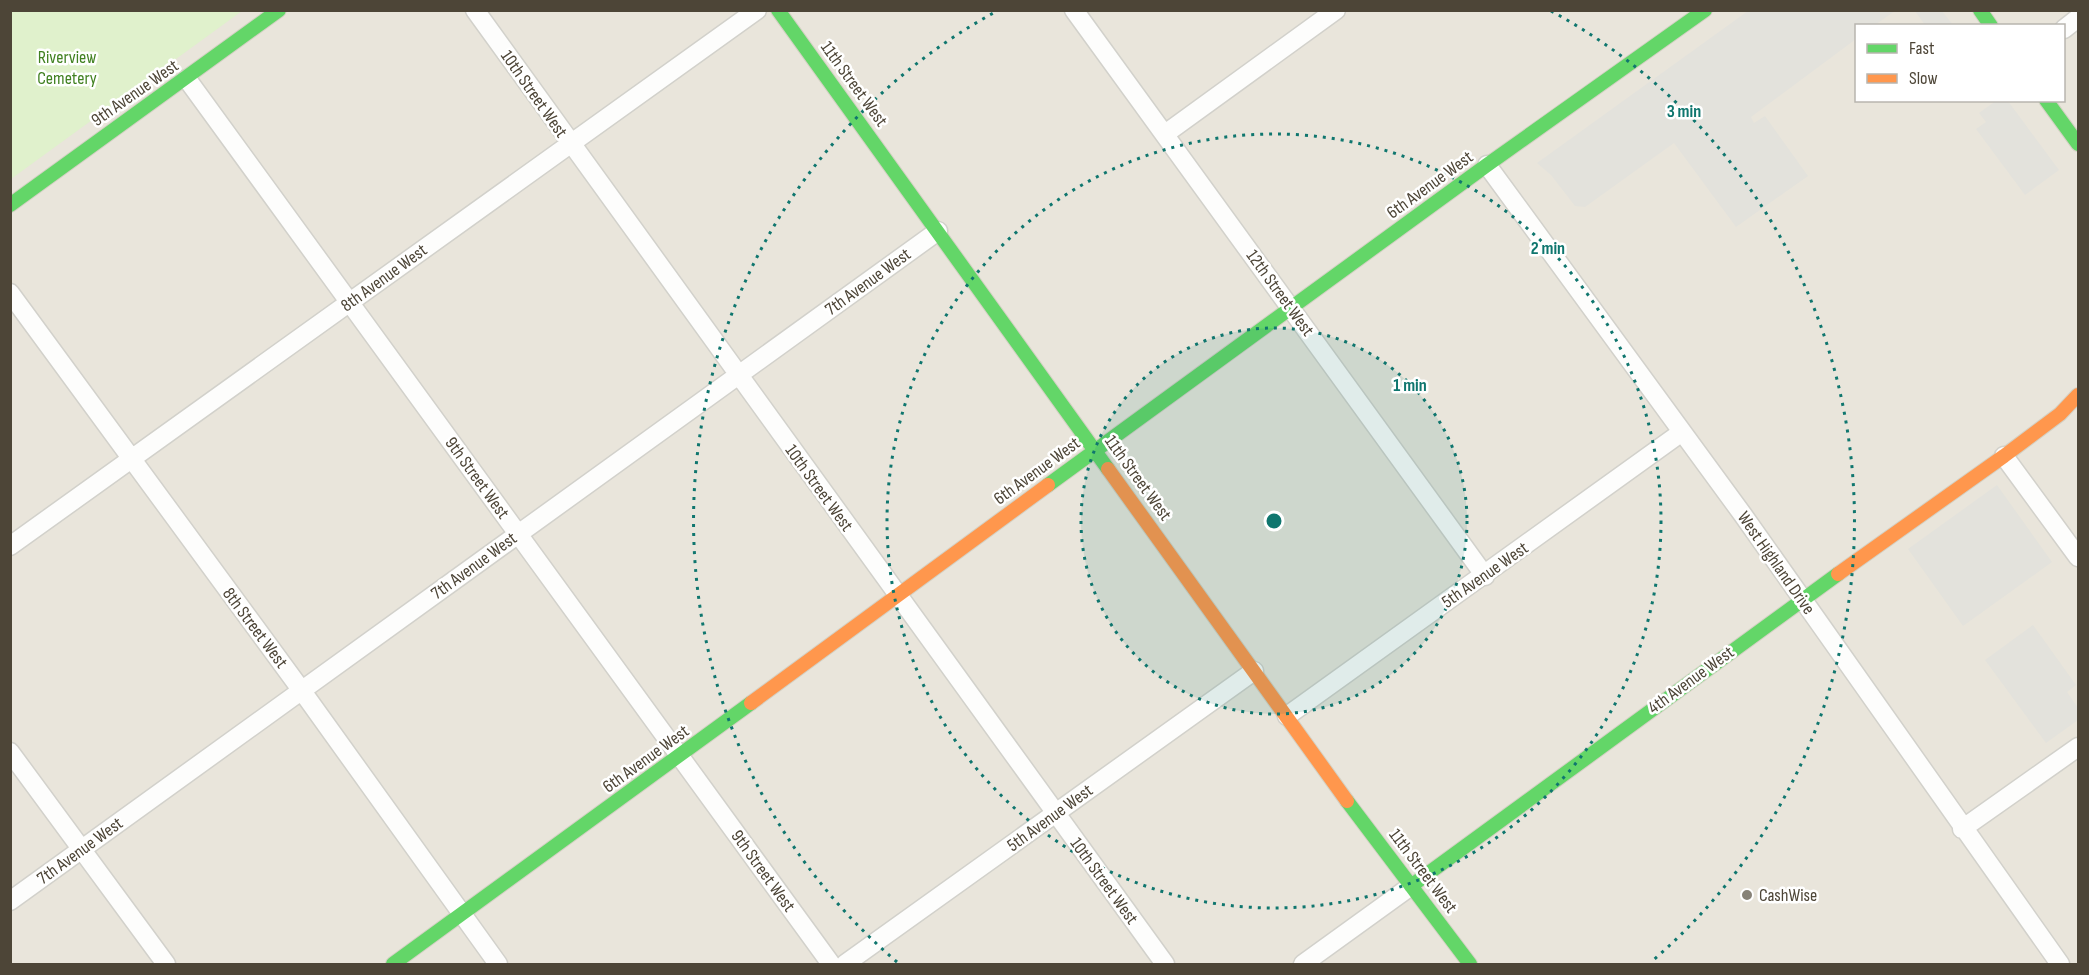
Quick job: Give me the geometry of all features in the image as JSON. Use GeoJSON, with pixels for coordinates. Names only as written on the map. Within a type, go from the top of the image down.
{"type":"FeatureCollection","features":[{"type":"Feature","properties":{"kind":"street","name":"9th Avenue West"},"geometry":{"type":"LineString","coordinates":[[10,205],[187,79],[279,10]]}},
{"type":"Feature","properties":{"kind":"street","name":"10th Street West"},"geometry":{"type":"LineString","coordinates":[[475,10],[737,376],[1165,964]]}},
{"type":"Feature","properties":{"kind":"street","name":"8th Avenue West"},"geometry":{"type":"LineString","coordinates":[[10,546],[757,10]]}},
{"type":"Feature","properties":{"kind":"street","name":"11th Street West"},"geometry":{"type":"LineString","coordinates":[[778,10],[1254,671],[1470,964]]}},
{"type":"Feature","properties":{"kind":"street","name":"12th Street West"},"geometry":{"type":"LineString","coordinates":[[1074,10],[1485,576]]}},
{"type":"Feature","properties":{"kind":"street"},"geometry":{"type":"LineString","coordinates":[[1165,134],[1336,10]]}},
{"type":"Feature","properties":{"kind":"street","name":"6th Avenue West"},"geometry":{"type":"LineString","coordinates":[[393,964],[680,757],[896,595],[1487,165],[1705,10]]}},
{"type":"Feature","properties":{"kind":"street"},"geometry":{"type":"LineString","coordinates":[[1980,10],[1990,24]]}},
{"type":"Feature","properties":{"kind":"street"},"geometry":{"type":"LineString","coordinates":[[2065,28],[2079,18]]}},
{"type":"Feature","properties":{"kind":"street","name":"9th Street West"},"geometry":{"type":"LineString","coordinates":[[187,79],[831,964]]}},
{"type":"Feature","properties":{"kind":"street"},"geometry":{"type":"LineString","coordinates":[[2048,102],[2079,144]]}},
{"type":"Feature","properties":{"kind":"street","name":"West Highland Drive"},"geometry":{"type":"LineString","coordinates":[[1487,165],[1802,599],[1962,829],[2060,964]]}},
{"type":"Feature","properties":{"kind":"street","name":"7th Avenue West"},"geometry":{"type":"LineString","coordinates":[[10,901],[938,231]]}},
{"type":"Feature","properties":{"kind":"street","name":"8th Street West"},"geometry":{"type":"LineString","coordinates":[[10,293],[302,691],[498,964]]}},
{"type":"Feature","properties":{"kind":"street","name":"4th Avenue West"},"geometry":{"type":"LineString","coordinates":[[1303,964],[1802,599],[2004,456],[2060,414],[2079,395]]}},
{"type":"Feature","properties":{"kind":"street","name":"5th Avenue West"},"geometry":{"type":"LineString","coordinates":[[1287,716],[1485,576],[1682,432]]}},
{"type":"Feature","properties":{"kind":"street"},"geometry":{"type":"LineString","coordinates":[[2004,456],[2079,557]]}},
{"type":"Feature","properties":{"kind":"street","name":"5th Avenue West"},"geometry":{"type":"LineString","coordinates":[[845,964],[1254,671]]}},
{"type":"Feature","properties":{"kind":"street"},"geometry":{"type":"LineString","coordinates":[[1962,829],[2079,747]]}},
{"type":"Feature","properties":{"kind":"street"},"geometry":{"type":"LineString","coordinates":[[10,752],[166,964]]}},
{"type":"Feature","properties":{"kind":"shaded area"},"geometry":{"type":"Polygon","coordinates":[[[11,11],[2078,11],[2078,964],[11,964],[11,11]]]}},
{"type":"Feature","properties":{"kind":"shaded area"},"geometry":{"type":"Polygon","coordinates":[[[1748,11],[1895,11],[1876,24],[1855,24],[1855,40],[1751,117],[1754,123],[1765,116],[1808,176],[1736,227],[1674,143],[1585,207],[1575,206],[1551,175],[1537,163],[1748,11]]]}},
{"type":"Feature","properties":{"kind":"shaded area"},"geometry":{"type":"Polygon","coordinates":[[[1915,11],[1942,11],[1952,24],[1924,24],[1915,11]]]}},
{"type":"Feature","properties":{"kind":"shaded area"},"geometry":{"type":"Polygon","coordinates":[[[1994,102],[2009,102],[2059,170],[2025,195],[1976,129],[1986,122],[1979,113],[1994,102]]]}},
{"type":"Feature","properties":{"kind":"shaded area"},"geometry":{"type":"Polygon","coordinates":[[[1997,485],[2052,562],[1963,626],[1908,549],[1997,485]]]}},
{"type":"Feature","properties":{"kind":"shaded area"},"geometry":{"type":"Polygon","coordinates":[[[2033,625],[2076,685],[2067,692],[2078,708],[2078,720],[2046,743],[1985,660],[2033,625]]]}},
{"type":"Feature","properties":{"kind":"green space","name":"Riverview Cemetery"},"geometry":{"type":"Polygon","coordinates":[[[11,10],[242,10],[242,11],[11,179],[11,10]]]}},
{"type":"Feature","properties":{"kind":"traffic: fast"},"geometry":{"type":"LineString","coordinates":[[10,205],[279,10]]}},
{"type":"Feature","properties":{"kind":"traffic: fast"},"geometry":{"type":"LineString","coordinates":[[778,10],[1108,469]]}},
{"type":"Feature","properties":{"kind":"traffic: fast"},"geometry":{"type":"LineString","coordinates":[[1048,485],[1487,165],[1705,10]]}},
{"type":"Feature","properties":{"kind":"traffic: fast"},"geometry":{"type":"LineString","coordinates":[[1980,10],[1990,24]]}},
{"type":"Feature","properties":{"kind":"traffic: fast"},"geometry":{"type":"LineString","coordinates":[[2047,102],[2078,144]]}},
{"type":"Feature","properties":{"kind":"traffic: fast"},"geometry":{"type":"LineString","coordinates":[[1411,886],[1838,574]]}},
{"type":"Feature","properties":{"kind":"traffic: fast"},"geometry":{"type":"LineString","coordinates":[[393,964],[751,703]]}},
{"type":"Feature","properties":{"kind":"traffic: fast"},"geometry":{"type":"LineString","coordinates":[[1347,801],[1470,964]]}},
{"type":"Feature","properties":{"kind":"traffic: slow"},"geometry":{"type":"LineString","coordinates":[[1838,574],[2004,456],[2060,414],[2078,395]]}},
{"type":"Feature","properties":{"kind":"traffic: slow"},"geometry":{"type":"LineString","coordinates":[[1108,469],[1347,801]]}},
{"type":"Feature","properties":{"kind":"traffic: slow"},"geometry":{"type":"LineString","coordinates":[[751,703],[1048,485]]}},
{"type":"Feature","properties":{"kind":"place","name":"CashWise"},"geometry":{"type":"Point","coordinates":[1747,895]}}]}
